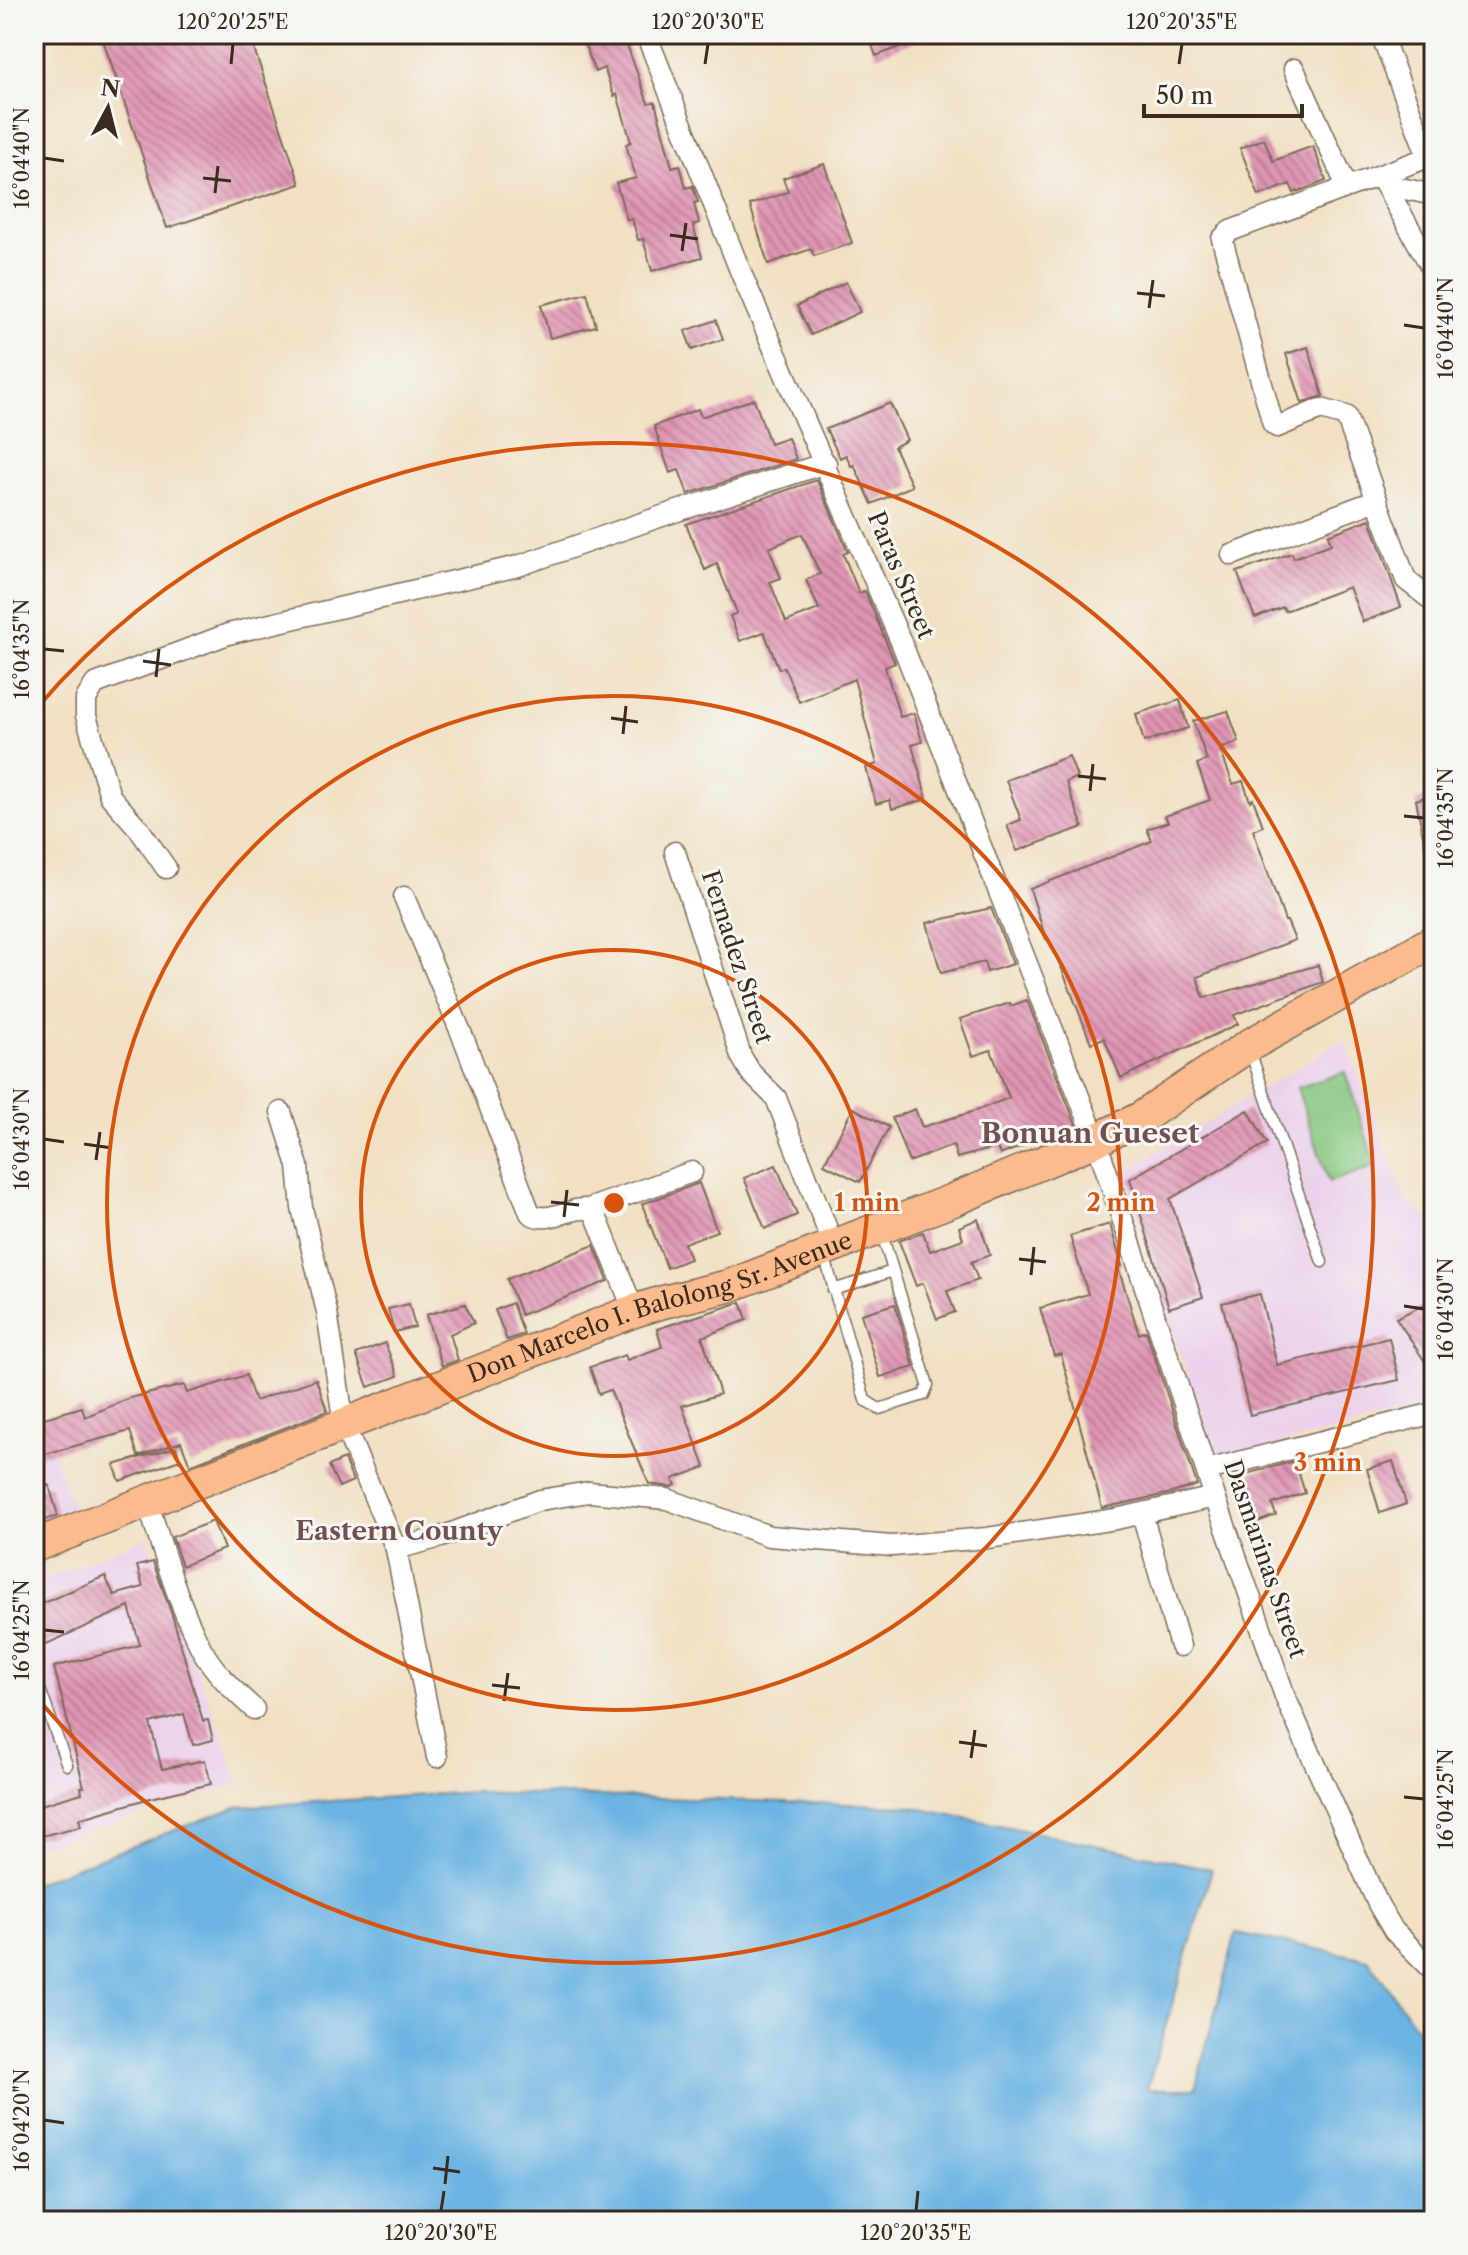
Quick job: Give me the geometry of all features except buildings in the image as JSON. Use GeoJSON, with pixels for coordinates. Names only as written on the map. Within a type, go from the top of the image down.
{"type":"FeatureCollection","features":[{"type":"Feature","properties":{"kind":"main road","name":"Don Marcelo I. Balolong Sr. Avenue"},"geometry":{"type":"LineString","coordinates":[[34,1546],[634,1311],[729,1286],[828,1249],[1096,1140],[1141,1118],[1248,1046],[1434,941]]}},
{"type":"Feature","properties":{"kind":"street","name":"Paras Street"},"geometry":{"type":"LineString","coordinates":[[646,34],[741,273],[902,644],[1096,1140]]}},
{"type":"Feature","properties":{"kind":"street"},"geometry":{"type":"LineString","coordinates":[[1381,34],[1431,156],[1383,181],[1347,187],[1230,231],[1222,239],[1273,424],[1277,427],[1321,409],[1346,416],[1406,580],[1434,602]]}},
{"type":"Feature","properties":{"kind":"street"},"geometry":{"type":"LineString","coordinates":[[1294,69],[1347,187]]}},
{"type":"Feature","properties":{"kind":"street"},"geometry":{"type":"LineString","coordinates":[[1383,181],[1434,195]]}},
{"type":"Feature","properties":{"kind":"street"},"geometry":{"type":"LineString","coordinates":[[1383,181],[1433,265]]}},
{"type":"Feature","properties":{"kind":"street"},"geometry":{"type":"LineString","coordinates":[[166,868],[139,829],[110,796],[86,716],[86,699],[95,684],[228,634],[518,566],[826,463]]}},
{"type":"Feature","properties":{"kind":"street"},"geometry":{"type":"LineString","coordinates":[[1232,555],[1377,500]]}},
{"type":"Feature","properties":{"kind":"street","name":"Fernadez Street"},"geometry":{"type":"LineString","coordinates":[[675,852],[741,1056],[751,1073],[776,1098],[828,1249]]}},
{"type":"Feature","properties":{"kind":"street"},"geometry":{"type":"LineString","coordinates":[[404,897],[465,1042],[530,1213],[542,1218],[591,1208],[692,1172]]}},
{"type":"Feature","properties":{"kind":"street"},"geometry":{"type":"LineString","coordinates":[[281,1112],[298,1166],[302,1208],[327,1312],[344,1425],[396,1549],[437,1757]]}},
{"type":"Feature","properties":{"kind":"street","name":"Dasmarinas Street"},"geometry":{"type":"LineString","coordinates":[[1096,1140],[1286,1699],[1378,1904],[1394,1931],[1434,1971]]}},
{"type":"Feature","properties":{"kind":"street"},"geometry":{"type":"LineString","coordinates":[[591,1208],[634,1311]]}},
{"type":"Feature","properties":{"kind":"street"},"geometry":{"type":"LineString","coordinates":[[1207,1470],[1434,1413]]}},
{"type":"Feature","properties":{"kind":"street"},"geometry":{"type":"LineString","coordinates":[[396,1549],[441,1537],[540,1500],[589,1492],[667,1499],[769,1536],[892,1546],[987,1538],[1142,1514],[1215,1497]]}},
{"type":"Feature","properties":{"kind":"street"},"geometry":{"type":"LineString","coordinates":[[147,1501],[173,1580],[201,1649],[228,1686],[254,1709]]}},
{"type":"Feature","properties":{"kind":"street"},"geometry":{"type":"LineString","coordinates":[[1142,1514],[1180,1646]]}},
{"type":"Feature","properties":{"kind":"lane"},"geometry":{"type":"LineString","coordinates":[[1248,1046],[1322,1262]]}},
{"type":"Feature","properties":{"kind":"lane"},"geometry":{"type":"LineString","coordinates":[[828,1249],[833,1290],[865,1400],[879,1409],[924,1395],[928,1385],[880,1229]]}},
{"type":"Feature","properties":{"kind":"lane"},"geometry":{"type":"LineString","coordinates":[[833,1290],[893,1271]]}},
{"type":"Feature","properties":{"kind":"lane"},"geometry":{"type":"LineString","coordinates":[[34,1672],[67,1765]]}},
{"type":"Feature","properties":{"kind":"shaded area"},"geometry":{"type":"Polygon","coordinates":[[[1344,1039],[1406,1200],[1434,1224],[1434,1406],[1214,1460],[1124,1173],[1344,1039]]]}},
{"type":"Feature","properties":{"kind":"shaded area"},"geometry":{"type":"Polygon","coordinates":[[[34,1376],[47,1434],[76,1517],[34,1534],[34,1376]]]}},
{"type":"Feature","properties":{"kind":"shaded area"},"geometry":{"type":"Polygon","coordinates":[[[147,1537],[240,1783],[34,1848],[34,1584],[147,1537]]]}},
{"type":"Feature","properties":{"kind":"green space"},"geometry":{"type":"Polygon","coordinates":[[[1345,1072],[1376,1166],[1329,1182],[1297,1088],[1345,1072]]]}},
{"type":"Feature","properties":{"kind":"water"},"geometry":{"type":"Polygon","coordinates":[[[473,1792],[907,1806],[1212,1869],[1147,2089],[1195,2089],[1236,1933],[1368,1959],[1430,2047],[1434,2047],[1434,2221],[34,2221],[34,1883],[236,1807],[473,1792]]]}},
{"type":"Feature","properties":{"kind":"district","name":"Bonuan Gueset"},"geometry":{"type":"Point","coordinates":[1090,1133]}},
{"type":"Feature","properties":{"kind":"district","name":"Eastern County"},"geometry":{"type":"Point","coordinates":[399,1531]}}]}
